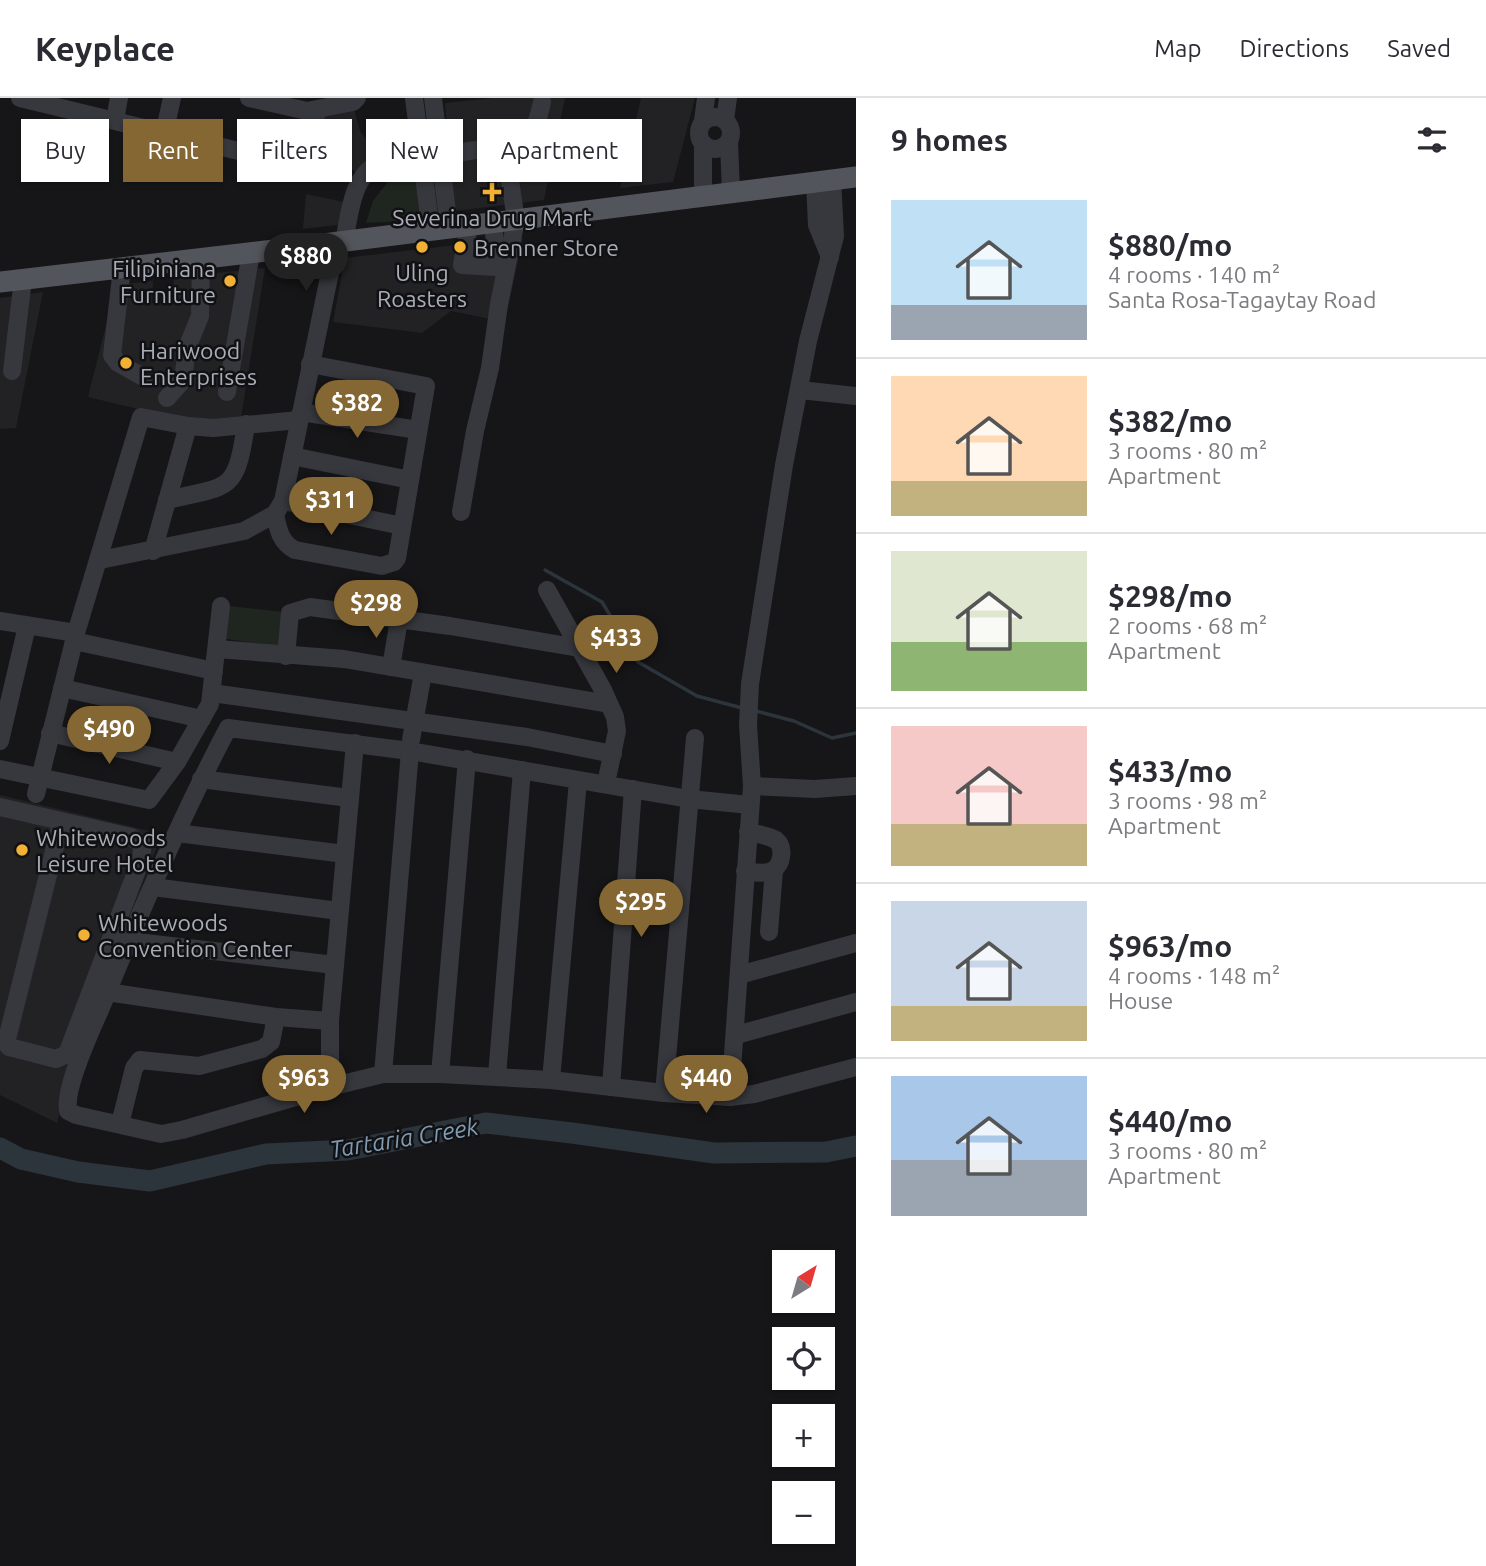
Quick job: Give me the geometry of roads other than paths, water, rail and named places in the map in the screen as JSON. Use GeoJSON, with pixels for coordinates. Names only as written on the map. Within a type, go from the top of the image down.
{"type":"FeatureCollection","features":[{"type":"Feature","properties":{"kind":"main road"},"geometry":{"type":"LineString","coordinates":[[0,282],[856,177]]}},
{"type":"Feature","properties":{"kind":"street"},"geometry":{"type":"LineString","coordinates":[[20,98],[63,103],[123,122]]}},
{"type":"Feature","properties":{"kind":"street"},"geometry":{"type":"LineString","coordinates":[[115,120],[119,98]]}},
{"type":"Feature","properties":{"kind":"street"},"geometry":{"type":"LineString","coordinates":[[167,119],[172,98]]}},
{"type":"Feature","properties":{"kind":"street"},"geometry":{"type":"LineString","coordinates":[[249,98],[310,106],[353,102],[357,98]]}},
{"type":"Feature","properties":{"kind":"street"},"geometry":{"type":"LineString","coordinates":[[414,98],[418,119]]}},
{"type":"Feature","properties":{"kind":"street"},"geometry":{"type":"LineString","coordinates":[[433,98],[436,119]]}},
{"type":"Feature","properties":{"kind":"street"},"geometry":{"type":"LineString","coordinates":[[703,197],[703,144],[699,130],[704,121],[706,98]]}},
{"type":"Feature","properties":{"kind":"street"},"geometry":{"type":"LineString","coordinates":[[728,98],[725,120],[732,133],[729,142],[731,193]]}},
{"type":"Feature","properties":{"kind":"street"},"geometry":{"type":"LineString","coordinates":[[538,119],[542,102]]}},
{"type":"Feature","properties":{"kind":"street"},"geometry":{"type":"LineString","coordinates":[[223,148],[305,167],[310,106]]}},
{"type":"Feature","properties":{"kind":"street"},"geometry":{"type":"LineString","coordinates":[[704,121],[714,117],[725,120]]}},
{"type":"Feature","properties":{"kind":"street"},"geometry":{"type":"LineString","coordinates":[[703,144],[716,149],[729,142]]}},
{"type":"Feature","properties":{"kind":"street"},"geometry":{"type":"LineString","coordinates":[[310,364],[426,386],[397,558],[394,562],[382,566],[295,550],[287,546],[278,531],[279,508],[310,364],[340,242],[354,189],[366,174]]}},
{"type":"Feature","properties":{"kind":"street"},"geometry":{"type":"LineString","coordinates":[[730,1097],[752,786],[748,725],[750,684],[784,465],[808,341],[830,257],[817,225],[824,180]]}},
{"type":"Feature","properties":{"kind":"street"},"geometry":{"type":"LineString","coordinates":[[432,182],[462,265],[495,267],[505,221]]}},
{"type":"Feature","properties":{"kind":"street"},"geometry":{"type":"LineString","coordinates":[[444,182],[450,228]]}},
{"type":"Feature","properties":{"kind":"street"},"geometry":{"type":"LineString","coordinates":[[461,512],[474,430],[490,368],[499,304],[506,182]]}},
{"type":"Feature","properties":{"kind":"street"},"geometry":{"type":"LineString","coordinates":[[227,392],[251,253]]}},
{"type":"Feature","properties":{"kind":"street"},"geometry":{"type":"LineString","coordinates":[[167,398],[183,380],[187,348],[200,316],[201,258]]}},
{"type":"Feature","properties":{"kind":"street"},"geometry":{"type":"LineString","coordinates":[[122,268],[112,355],[118,363],[145,378]]}},
{"type":"Feature","properties":{"kind":"street"},"geometry":{"type":"LineString","coordinates":[[12,371],[23,279]]}},
{"type":"Feature","properties":{"kind":"street"},"geometry":{"type":"LineString","coordinates":[[800,390],[856,396]]}},
{"type":"Feature","properties":{"kind":"street"},"geometry":{"type":"LineString","coordinates":[[38,785],[75,637],[141,417],[213,428],[300,416],[418,430]]}},
{"type":"Feature","properties":{"kind":"street"},"geometry":{"type":"LineString","coordinates":[[167,500],[225,486],[238,470],[247,424]]}},
{"type":"Feature","properties":{"kind":"street"},"geometry":{"type":"LineString","coordinates":[[153,551],[188,426]]}},
{"type":"Feature","properties":{"kind":"street"},"geometry":{"type":"LineString","coordinates":[[292,456],[410,480]]}},
{"type":"Feature","properties":{"kind":"street"},"geometry":{"type":"LineString","coordinates":[[100,560],[244,531],[279,508],[402,526]]}},
{"type":"Feature","properties":{"kind":"street"},"geometry":{"type":"LineString","coordinates":[[547,590],[609,704],[617,724],[608,774]]}},
{"type":"Feature","properties":{"kind":"street"},"geometry":{"type":"LineString","coordinates":[[0,769],[38,785],[149,800],[177,762],[202,719],[212,693],[221,606]]}},
{"type":"Feature","properties":{"kind":"street"},"geometry":{"type":"LineString","coordinates":[[286,656],[290,613],[310,607],[450,626],[579,648]]}},
{"type":"Feature","properties":{"kind":"street"},"geometry":{"type":"LineString","coordinates":[[391,667],[399,620]]}},
{"type":"Feature","properties":{"kind":"street"},"geometry":{"type":"LineString","coordinates":[[0,621],[214,671]]}},
{"type":"Feature","properties":{"kind":"street"},"geometry":{"type":"LineString","coordinates":[[1,729],[7,678],[27,626]]}},
{"type":"Feature","properties":{"kind":"street"},"geometry":{"type":"LineString","coordinates":[[217,649],[344,659],[609,704]]}},
{"type":"Feature","properties":{"kind":"street"},"geometry":{"type":"LineString","coordinates":[[383,1074],[411,745],[423,673]]}},
{"type":"Feature","properties":{"kind":"street"},"geometry":{"type":"LineString","coordinates":[[62,688],[202,719]]}},
{"type":"Feature","properties":{"kind":"street"},"geometry":{"type":"LineString","coordinates":[[212,693],[527,737],[613,754]]}},
{"type":"Feature","properties":{"kind":"street"},"geometry":{"type":"LineString","coordinates":[[750,805],[689,799],[578,781],[411,745],[355,743],[228,728],[201,779],[128,941],[82,1054],[67,1108],[76,1115],[161,1133],[182,1130],[383,1074],[497,1076],[730,1097],[754,1094],[856,1068]]}},
{"type":"Feature","properties":{"kind":"street"},"geometry":{"type":"LineString","coordinates":[[50,733],[177,762]]}},
{"type":"Feature","properties":{"kind":"street"},"geometry":{"type":"LineString","coordinates":[[664,1093],[695,738]]}},
{"type":"Feature","properties":{"kind":"street"},"geometry":{"type":"LineString","coordinates":[[330,1087],[330,1021],[355,743]]}},
{"type":"Feature","properties":{"kind":"street"},"geometry":{"type":"LineString","coordinates":[[440,1074],[467,759]]}},
{"type":"Feature","properties":{"kind":"street"},"geometry":{"type":"LineString","coordinates":[[497,1076],[522,770]]}},
{"type":"Feature","properties":{"kind":"street"},"geometry":{"type":"LineString","coordinates":[[201,779],[349,798]]}},
{"type":"Feature","properties":{"kind":"street"},"geometry":{"type":"LineString","coordinates":[[551,1080],[578,781]]}},
{"type":"Feature","properties":{"kind":"street"},"geometry":{"type":"LineString","coordinates":[[752,786],[815,789],[856,786]]}},
{"type":"Feature","properties":{"kind":"street"},"geometry":{"type":"LineString","coordinates":[[611,1087],[633,789]]}},
{"type":"Feature","properties":{"kind":"street"},"geometry":{"type":"LineString","coordinates":[[0,807],[131,837],[143,845],[144,849],[67,1054],[57,1059],[9,1047],[6,1043],[6,1017],[61,822]]}},
{"type":"Feature","properties":{"kind":"street"},"geometry":{"type":"LineString","coordinates":[[177,832],[345,854]]}},
{"type":"Feature","properties":{"kind":"street"},"geometry":{"type":"LineString","coordinates":[[745,871],[759,873],[774,870],[779,865],[782,850],[775,840],[748,832]]}},
{"type":"Feature","properties":{"kind":"street"},"geometry":{"type":"LineString","coordinates":[[769,932],[774,870]]}},
{"type":"Feature","properties":{"kind":"street"},"geometry":{"type":"LineString","coordinates":[[153,887],[340,911]]}},
{"type":"Feature","properties":{"kind":"street"},"geometry":{"type":"LineString","coordinates":[[128,941],[335,965]]}},
{"type":"Feature","properties":{"kind":"street"},"geometry":{"type":"LineString","coordinates":[[739,975],[856,943]]}},
{"type":"Feature","properties":{"kind":"street"},"geometry":{"type":"LineString","coordinates":[[107,992],[276,1017],[330,1021]]}},
{"type":"Feature","properties":{"kind":"street"},"geometry":{"type":"LineString","coordinates":[[736,1035],[856,1002]]}},
{"type":"Feature","properties":{"kind":"street"},"geometry":{"type":"LineString","coordinates":[[120,1124],[134,1068],[140,1060],[200,1066],[262,1049],[271,1042],[276,1017]]}},
{"type":"Feature","properties":{"kind":"waterway"},"geometry":{"type":"LineString","coordinates":[[545,570],[602,602],[638,662],[697,696],[742,708]]}},
{"type":"Feature","properties":{"kind":"waterway"},"geometry":{"type":"LineString","coordinates":[[756,711],[794,721],[832,738],[856,733]]}},
{"type":"Feature","properties":{"kind":"waterway","name":"Tartaria Creek"},"geometry":{"type":"LineString","coordinates":[[0,1148],[21,1159],[78,1172],[150,1181],[266,1154],[348,1150],[486,1123],[714,1153],[826,1152],[856,1146]]}},
{"type":"Feature","properties":{"kind":"place","name":"Severina Drug Mart"},"geometry":{"type":"Point","coordinates":[492,192]}},
{"type":"Feature","properties":{"kind":"place","name":"Uling Roasters"},"geometry":{"type":"Point","coordinates":[422,247]}},
{"type":"Feature","properties":{"kind":"place","name":"Brenner Store"},"geometry":{"type":"Point","coordinates":[460,247]}},
{"type":"Feature","properties":{"kind":"place","name":"Filipiniana Furniture"},"geometry":{"type":"Point","coordinates":[230,281]}},
{"type":"Feature","properties":{"kind":"place","name":"Hariwood Enterprises"},"geometry":{"type":"Point","coordinates":[126,363]}},
{"type":"Feature","properties":{"kind":"place","name":"Whitewoods Leisure Hotel"},"geometry":{"type":"Point","coordinates":[22,850]}},
{"type":"Feature","properties":{"kind":"place","name":"Whitewoods Convention Center"},"geometry":{"type":"Point","coordinates":[84,935]}}]}
